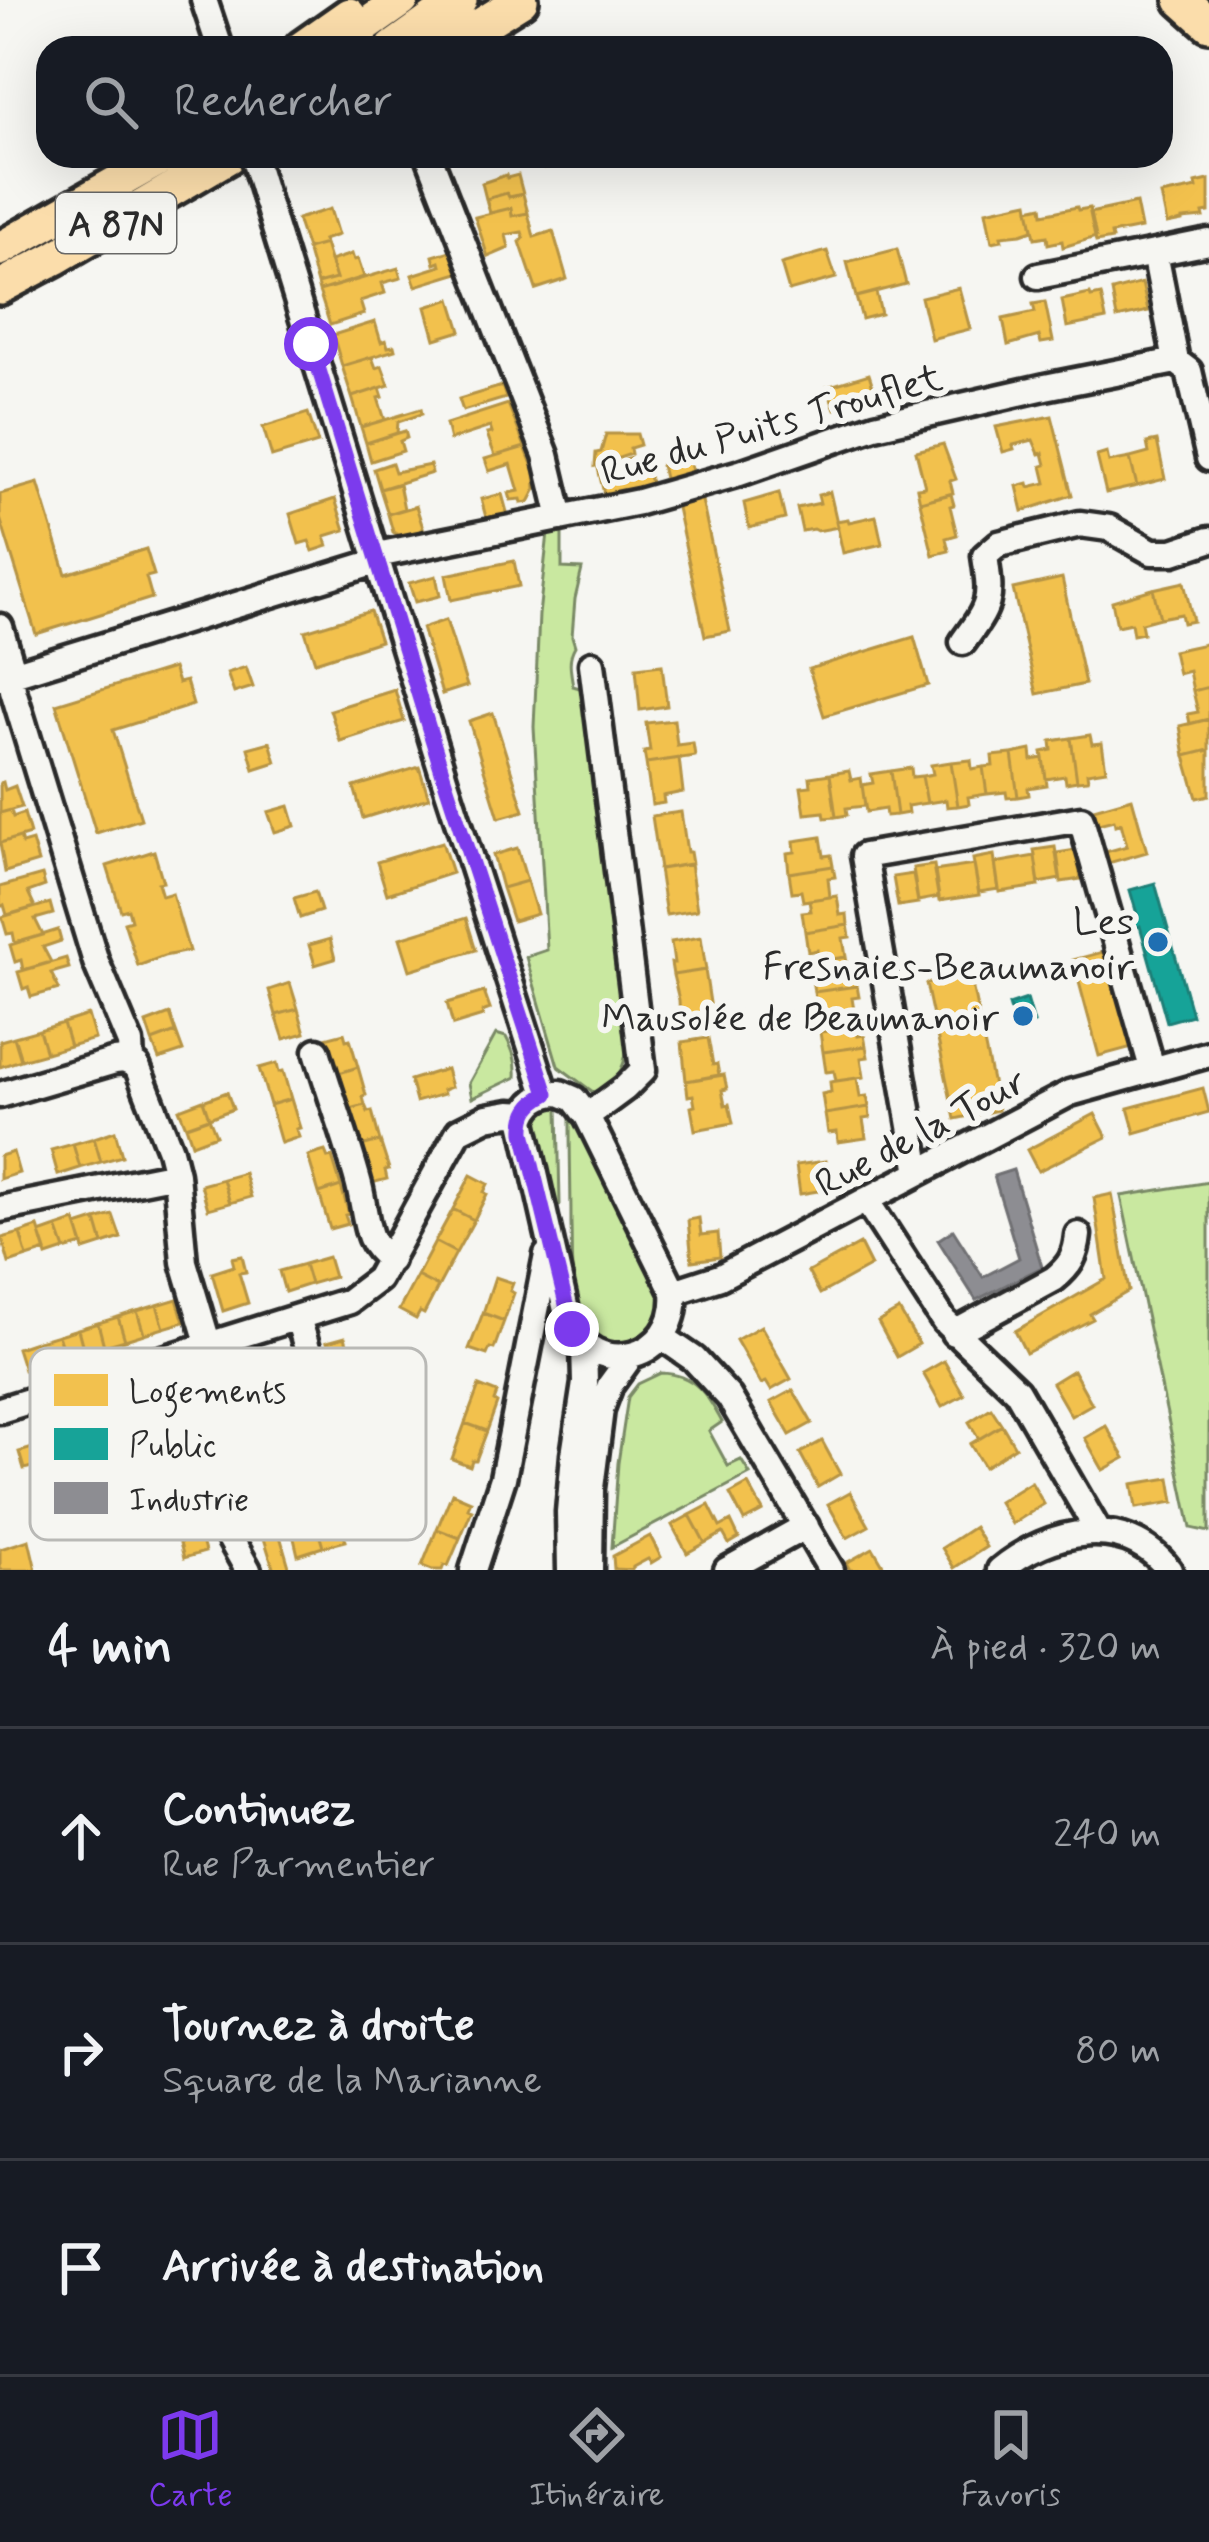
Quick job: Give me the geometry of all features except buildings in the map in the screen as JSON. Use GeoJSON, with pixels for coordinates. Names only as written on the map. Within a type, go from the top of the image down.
{"type":"FeatureCollection","features":[{"type":"Feature","properties":{"kind":"highway"},"geometry":{"type":"LineString","coordinates":[[319,36],[370,0]]}},
{"type":"Feature","properties":{"kind":"highway"},"geometry":{"type":"LineString","coordinates":[[351,36],[402,0]]}},
{"type":"Feature","properties":{"kind":"highway"},"geometry":{"type":"LineString","coordinates":[[410,36],[460,0]]}},
{"type":"Feature","properties":{"kind":"highway"},"geometry":{"type":"LineString","coordinates":[[463,36],[521,0]]}},
{"type":"Feature","properties":{"kind":"highway"},"geometry":{"type":"LineString","coordinates":[[1182,0],[1209,24]]}},
{"type":"Feature","properties":{"kind":"highway"},"geometry":{"type":"LineString","coordinates":[[1198,0],[1209,10]]}},
{"type":"Feature","properties":{"kind":"highway"},"geometry":{"type":"LineString","coordinates":[[0,247],[115,168]]}},
{"type":"Feature","properties":{"kind":"highway","name":"A 87N"},"geometry":{"type":"LineString","coordinates":[[0,247],[142,168]]}},
{"type":"Feature","properties":{"kind":"highway","name":"A 87N"},"geometry":{"type":"LineString","coordinates":[[0,286],[209,168]]}},
{"type":"Feature","properties":{"kind":"highway"},"geometry":{"type":"LineString","coordinates":[[55,258],[179,204],[238,168]]}},
{"type":"Feature","properties":{"kind":"street"},"geometry":{"type":"LineString","coordinates":[[204,0],[216,36]]}},
{"type":"Feature","properties":{"kind":"street"},"geometry":{"type":"LineString","coordinates":[[260,168],[445,781],[547,1094]]}},
{"type":"Feature","properties":{"kind":"street"},"geometry":{"type":"LineString","coordinates":[[434,168],[547,455],[560,518]]}},
{"type":"Feature","properties":{"kind":"street"},"geometry":{"type":"LineString","coordinates":[[1038,276],[1209,242]]}},
{"type":"Feature","properties":{"kind":"street"},"geometry":{"type":"LineString","coordinates":[[1155,253],[1179,363],[1189,371],[1209,458]]}},
{"type":"Feature","properties":{"kind":"street","name":"Rue du Puits Trouflet"},"geometry":{"type":"LineString","coordinates":[[6,676],[378,558],[639,502],[875,426],[1045,387],[1179,363]]}},
{"type":"Feature","properties":{"kind":"street"},"geometry":{"type":"LineString","coordinates":[[963,642],[984,613],[991,585],[985,556],[998,544],[1080,524],[1109,528],[1152,552],[1173,552],[1209,539]]}},
{"type":"Feature","properties":{"kind":"street"},"geometry":{"type":"LineString","coordinates":[[0,627],[10,661],[6,676],[96,962],[130,1042],[131,1062]]}},
{"type":"Feature","properties":{"kind":"street"},"geometry":{"type":"LineString","coordinates":[[587,1117],[643,1070],[592,664]]}},
{"type":"Feature","properties":{"kind":"street"},"geometry":{"type":"LineString","coordinates":[[919,1172],[864,856],[1081,819],[1152,1068]]}},
{"type":"Feature","properties":{"kind":"street"},"geometry":{"type":"LineString","coordinates":[[316,1051],[360,1185],[370,1237],[390,1260]]}},
{"type":"Feature","properties":{"kind":"street","name":"Rue de la Tour"},"geometry":{"type":"LineString","coordinates":[[674,1292],[720,1277],[1070,1093],[1209,1054]]}},
{"type":"Feature","properties":{"kind":"street"},"geometry":{"type":"LineString","coordinates":[[0,1095],[116,1061],[131,1062],[141,1072],[176,1174],[184,1262],[209,1346]]}},
{"type":"Feature","properties":{"kind":"street"},"geometry":{"type":"LineString","coordinates":[[547,1094],[568,1096],[579,1104],[674,1292],[672,1316],[662,1337],[631,1356],[603,1354],[584,1344],[568,1319],[524,1132],[525,1114],[547,1094]]}},
{"type":"Feature","properties":{"kind":"street"},"geometry":{"type":"LineString","coordinates":[[203,1348],[338,1306],[359,1294],[378,1279],[390,1260],[459,1131],[487,1117],[525,1114]]}},
{"type":"Feature","properties":{"kind":"street"},"geometry":{"type":"LineString","coordinates":[[0,1209],[176,1174]]}},
{"type":"Feature","properties":{"kind":"street"},"geometry":{"type":"LineString","coordinates":[[866,1200],[933,1307],[1017,1391],[1098,1531]]}},
{"type":"Feature","properties":{"kind":"street"},"geometry":{"type":"LineString","coordinates":[[954,1333],[1054,1279],[1076,1250],[1078,1235]]}},
{"type":"Feature","properties":{"kind":"street"},"geometry":{"type":"LineString","coordinates":[[473,1570],[502,1478],[549,1240]]}},
{"type":"Feature","properties":{"kind":"street"},"geometry":{"type":"LineString","coordinates":[[298,1318],[307,1348]]}},
{"type":"Feature","properties":{"kind":"street"},"geometry":{"type":"LineString","coordinates":[[662,1337],[694,1359],[729,1397],[831,1570]]}},
{"type":"Feature","properties":{"kind":"street"},"geometry":{"type":"LineString","coordinates":[[570,1570],[571,1491],[585,1383],[584,1344]]}},
{"type":"Feature","properties":{"kind":"street"},"geometry":{"type":"LineString","coordinates":[[590,1570],[591,1488],[601,1409],[610,1385],[631,1356]]}},
{"type":"Feature","properties":{"kind":"street"},"geometry":{"type":"LineString","coordinates":[[0,1410],[30,1401]]}},
{"type":"Feature","properties":{"kind":"street"},"geometry":{"type":"LineString","coordinates":[[727,1570],[806,1526]]}},
{"type":"Feature","properties":{"kind":"street"},"geometry":{"type":"LineString","coordinates":[[1000,1570],[1041,1545],[1077,1532],[1098,1531],[1138,1543],[1155,1553],[1169,1570]]}},
{"type":"Feature","properties":{"kind":"street"},"geometry":{"type":"LineString","coordinates":[[231,1540],[248,1570]]}},
{"type":"Feature","properties":{"kind":"green space"},"geometry":{"type":"Polygon","coordinates":[[[562,529],[562,568],[582,569],[575,599],[571,671],[573,686],[583,689],[628,1033],[621,1070],[611,1083],[593,1092],[558,1066],[526,957],[547,950],[534,727],[548,533],[562,529]]]}},
{"type":"Feature","properties":{"kind":"green space"},"geometry":{"type":"Polygon","coordinates":[[[496,1034],[506,1037],[516,1077],[472,1098],[469,1083],[496,1034]]]}},
{"type":"Feature","properties":{"kind":"green space"},"geometry":{"type":"Polygon","coordinates":[[[549,1107],[558,1107],[557,1207],[536,1127],[549,1107]]]}},
{"type":"Feature","properties":{"kind":"green space"},"geometry":{"type":"Polygon","coordinates":[[[570,1120],[660,1294],[654,1326],[631,1342],[604,1340],[591,1331],[578,1306],[571,1260],[570,1120]]]}},
{"type":"Feature","properties":{"kind":"green space"},"geometry":{"type":"Polygon","coordinates":[[[1209,1182],[1209,1532],[1191,1528],[1121,1196],[1209,1182]]]}},
{"type":"Feature","properties":{"kind":"green space"},"geometry":{"type":"Polygon","coordinates":[[[661,1373],[683,1377],[705,1394],[722,1422],[709,1431],[728,1466],[741,1460],[750,1474],[612,1547],[628,1397],[638,1384],[661,1373]]]}},
{"type":"Feature","properties":{"kind":"place","name":"Les Fresnaies-Beaumanoir"},"geometry":{"type":"Point","coordinates":[1158,942]}},
{"type":"Feature","properties":{"kind":"place","name":"Mausolée de Beaumanoir"},"geometry":{"type":"Point","coordinates":[1023,1016]}},
{"type":"Feature","properties":{"kind":"route"},"geometry":{"type":"LineString","coordinates":[[311,344],[547,1094],[529,1107],[524,1132],[572,1329]]}}]}
